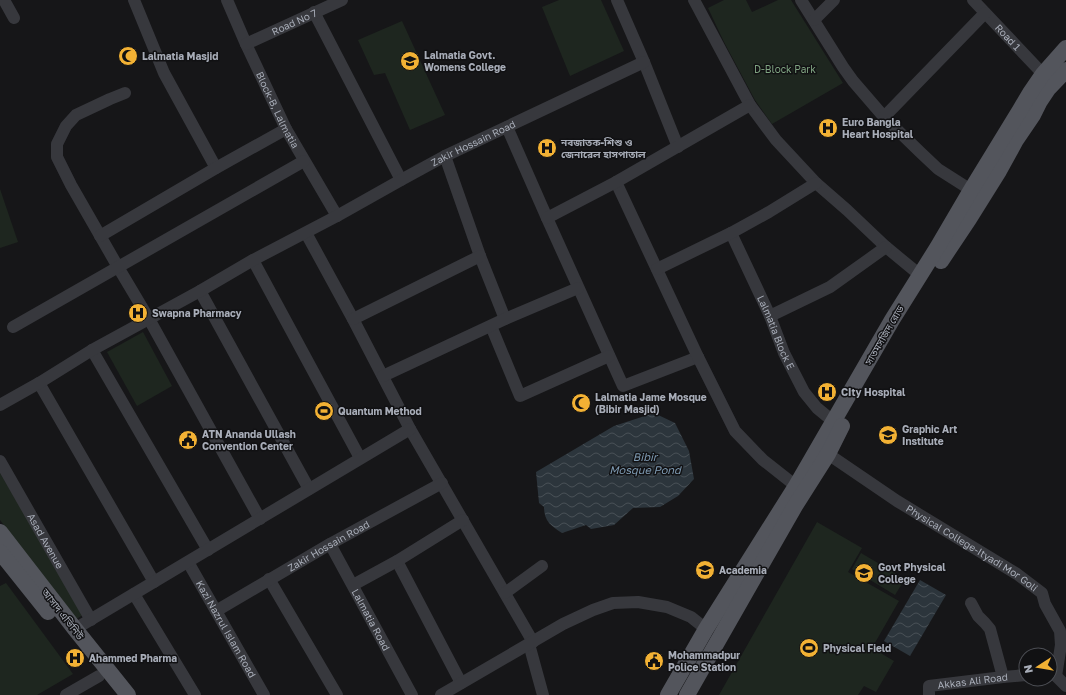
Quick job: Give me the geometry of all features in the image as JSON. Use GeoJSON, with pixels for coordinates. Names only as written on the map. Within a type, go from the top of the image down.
{"type":"FeatureCollection","features":[{"type":"Feature","properties":{"kind":"main road","name":"সাতমসজিদ রোড"},"geometry":{"type":"LineString","coordinates":[[687,695],[795,506],[828,454],[838,432],[898,320],[907,295],[922,281],[937,248],[1030,92],[1043,74],[1066,48]]}},
{"type":"Feature","properties":{"kind":"main road","name":"সাতমসজিদ রোড"},"geometry":{"type":"LineString","coordinates":[[668,695],[706,629],[922,281],[999,171],[1040,101],[1063,78]]}},
{"type":"Feature","properties":{"kind":"main road","name":"আসাদ এভিনিউ"},"geometry":{"type":"LineString","coordinates":[[0,532],[128,695]]}},
{"type":"Feature","properties":{"kind":"main road","name":"আসাদ এভিনিউ"},"geometry":{"type":"LineString","coordinates":[[0,552],[114,695]]}},
{"type":"Feature","properties":{"kind":"main road"},"geometry":{"type":"LineString","coordinates":[[706,629],[721,637]]}},
{"type":"Feature","properties":{"kind":"street"},"geometry":{"type":"LineString","coordinates":[[4,0],[14,18]]}},
{"type":"Feature","properties":{"kind":"street"},"geometry":{"type":"LineString","coordinates":[[134,0],[164,73],[216,168]]}},
{"type":"Feature","properties":{"kind":"street","name":"Block-B, Lalmatia"},"geometry":{"type":"LineString","coordinates":[[227,0],[286,129],[337,216]]}},
{"type":"Feature","properties":{"kind":"street","name":"Road No 7"},"geometry":{"type":"LineString","coordinates":[[246,44],[342,0]]}},
{"type":"Feature","properties":{"kind":"street"},"geometry":{"type":"LineString","coordinates":[[617,0],[678,147]]}},
{"type":"Feature","properties":{"kind":"street"},"geometry":{"type":"LineString","coordinates":[[694,0],[750,106],[776,140],[816,184],[847,210],[922,281]]}},
{"type":"Feature","properties":{"kind":"street"},"geometry":{"type":"LineString","coordinates":[[801,0],[854,82],[884,117],[938,169],[971,190]]}},
{"type":"Feature","properties":{"kind":"street"},"geometry":{"type":"LineString","coordinates":[[814,20],[834,0]]}},
{"type":"Feature","properties":{"kind":"street","name":"Road 1"},"geometry":{"type":"LineString","coordinates":[[973,0],[1043,74]]}},
{"type":"Feature","properties":{"kind":"street"},"geometry":{"type":"LineString","coordinates":[[314,12],[401,180]]}},
{"type":"Feature","properties":{"kind":"street"},"geometry":{"type":"LineString","coordinates":[[884,117],[985,13]]}},
{"type":"Feature","properties":{"kind":"street","name":"Zakir Hossain Road"},"geometry":{"type":"LineString","coordinates":[[0,405],[92,350],[253,260],[306,233],[445,156],[644,62]]}},
{"type":"Feature","properties":{"kind":"street"},"geometry":{"type":"LineString","coordinates":[[125,93],[76,115],[66,126],[57,144],[58,157],[100,236],[149,319],[260,519]]}},
{"type":"Feature","properties":{"kind":"street"},"geometry":{"type":"LineString","coordinates":[[547,218],[616,182],[750,106]]}},
{"type":"Feature","properties":{"kind":"street"},"geometry":{"type":"LineString","coordinates":[[507,127],[623,386],[698,357]]}},
{"type":"Feature","properties":{"kind":"street"},"geometry":{"type":"LineString","coordinates":[[100,236],[286,129]]}},
{"type":"Feature","properties":{"kind":"street"},"geometry":{"type":"LineString","coordinates":[[445,156],[480,256],[505,319]]}},
{"type":"Feature","properties":{"kind":"street"},"geometry":{"type":"LineString","coordinates":[[13,327],[304,161]]}},
{"type":"Feature","properties":{"kind":"street"},"geometry":{"type":"LineString","coordinates":[[616,182],[735,432],[763,460],[796,486]]}},
{"type":"Feature","properties":{"kind":"street"},"geometry":{"type":"LineString","coordinates":[[657,269],[731,233],[770,212],[816,184]]}},
{"type":"Feature","properties":{"kind":"street"},"geometry":{"type":"LineString","coordinates":[[306,233],[410,428],[505,593],[531,643],[543,695]]}},
{"type":"Feature","properties":{"kind":"street","name":"Lalmatia Block E"},"geometry":{"type":"LineString","coordinates":[[731,233],[770,316],[784,353],[804,392],[817,408],[834,422]]}},
{"type":"Feature","properties":{"kind":"street"},"geometry":{"type":"LineString","coordinates":[[770,316],[830,287],[886,247]]}},
{"type":"Feature","properties":{"kind":"street"},"geometry":{"type":"LineString","coordinates":[[353,320],[480,256]]}},
{"type":"Feature","properties":{"kind":"street"},"geometry":{"type":"LineString","coordinates":[[253,260],[360,458]]}},
{"type":"Feature","properties":{"kind":"street"},"geometry":{"type":"LineString","coordinates":[[383,376],[505,319],[578,288]]}},
{"type":"Feature","properties":{"kind":"street"},"geometry":{"type":"LineString","coordinates":[[200,291],[309,489]]}},
{"type":"Feature","properties":{"kind":"street"},"geometry":{"type":"LineString","coordinates":[[491,326],[520,396],[609,356]]}},
{"type":"Feature","properties":{"kind":"street"},"geometry":{"type":"LineString","coordinates":[[92,350],[208,550]]}},
{"type":"Feature","properties":{"kind":"street"},"geometry":{"type":"LineString","coordinates":[[39,382],[154,582]]}},
{"type":"Feature","properties":{"kind":"street"},"geometry":{"type":"LineString","coordinates":[[75,629],[410,428]]}},
{"type":"Feature","properties":{"kind":"street","name":"Physical College-Ityadi Mor Goli"},"geometry":{"type":"LineString","coordinates":[[828,454],[897,501],[1017,574],[1042,593],[1045,604],[1060,631],[1062,645],[1058,658]]}},
{"type":"Feature","properties":{"kind":"street","name":"Asad Avenue"},"geometry":{"type":"LineString","coordinates":[[0,461],[91,620]]}},
{"type":"Feature","properties":{"kind":"street","name":"Zakir Hossain Road"},"geometry":{"type":"LineString","coordinates":[[216,610],[330,544],[442,483]]}},
{"type":"Feature","properties":{"kind":"street"},"geometry":{"type":"LineString","coordinates":[[353,585],[398,561],[463,520]]}},
{"type":"Feature","properties":{"kind":"street","name":"Lalmatia Road"},"geometry":{"type":"LineString","coordinates":[[330,544],[412,695]]}},
{"type":"Feature","properties":{"kind":"street"},"geometry":{"type":"LineString","coordinates":[[398,561],[462,683]]}},
{"type":"Feature","properties":{"kind":"street","name":"Kazi Nazrul Islam Road"},"geometry":{"type":"LineString","coordinates":[[188,562],[264,695]]}},
{"type":"Feature","properties":{"kind":"street"},"geometry":{"type":"LineString","coordinates":[[505,593],[542,566]]}},
{"type":"Feature","properties":{"kind":"street"},"geometry":{"type":"LineString","coordinates":[[269,579],[337,695]]}},
{"type":"Feature","properties":{"kind":"street"},"geometry":{"type":"LineString","coordinates":[[134,594],[194,695]]}},
{"type":"Feature","properties":{"kind":"street"},"geometry":{"type":"LineString","coordinates":[[441,695],[563,624],[593,610],[613,603],[638,602],[667,607],[691,617],[706,629]]}},
{"type":"Feature","properties":{"kind":"street"},"geometry":{"type":"LineString","coordinates":[[971,603],[978,616],[990,629],[1003,677]]}},
{"type":"Feature","properties":{"kind":"street"},"geometry":{"type":"LineString","coordinates":[[66,695],[99,676]]}},
{"type":"Feature","properties":{"kind":"street","name":"Akkas Ali Road"},"geometry":{"type":"LineString","coordinates":[[930,695],[929,686],[1018,676]]}},
{"type":"Feature","properties":{"kind":"street"},"geometry":{"type":"LineString","coordinates":[[1058,679],[1066,686]]}},
{"type":"Feature","properties":{"kind":"green space"},"geometry":{"type":"Polygon","coordinates":[[[559,0],[601,0],[624,51],[570,76],[542,7],[559,0]]]}},
{"type":"Feature","properties":{"kind":"green space","name":"D-Block Park"},"geometry":{"type":"Polygon","coordinates":[[[724,0],[746,0],[752,12],[778,0],[791,0],[843,83],[772,124],[755,100],[724,42],[708,8],[724,0]]]}},
{"type":"Feature","properties":{"kind":"green space"},"geometry":{"type":"Polygon","coordinates":[[[402,21],[445,115],[410,130],[385,73],[374,75],[358,40],[402,21]]]}},
{"type":"Feature","properties":{"kind":"green space"},"geometry":{"type":"Polygon","coordinates":[[[0,189],[18,242],[0,248],[0,189]]]}},
{"type":"Feature","properties":{"kind":"green space"},"geometry":{"type":"Polygon","coordinates":[[[143,332],[172,386],[137,406],[107,352],[143,332]]]}},
{"type":"Feature","properties":{"kind":"green space"},"geometry":{"type":"Polygon","coordinates":[[[0,473],[84,614],[75,620],[0,520],[0,473]]]}},
{"type":"Feature","properties":{"kind":"green space","name":"Physical Field"},"geometry":{"type":"Polygon","coordinates":[[[817,522],[862,548],[848,572],[899,601],[872,648],[894,661],[876,692],[864,686],[858,695],[719,695],[817,522]]]}},
{"type":"Feature","properties":{"kind":"green space"},"geometry":{"type":"Polygon","coordinates":[[[861,553],[905,579],[895,595],[852,569],[861,553]]]}},
{"type":"Feature","properties":{"kind":"green space"},"geometry":{"type":"Polygon","coordinates":[[[6,583],[73,674],[37,695],[0,695],[0,586],[6,583]]]}},
{"type":"Feature","properties":{"kind":"water","name":"Bibir Mosque Pond"},"geometry":{"type":"Polygon","coordinates":[[[654,413],[675,423],[689,451],[694,479],[678,496],[660,507],[633,508],[614,525],[591,529],[586,525],[562,533],[551,525],[545,516],[544,507],[539,503],[536,472],[614,426],[654,413]]]}},
{"type":"Feature","properties":{"kind":"water"},"geometry":{"type":"Polygon","coordinates":[[[920,580],[946,595],[910,656],[884,641],[920,580]]]}},
{"type":"Feature","properties":{"kind":"place","name":"Lalmatia Masjid"},"geometry":{"type":"Point","coordinates":[128,56]}},
{"type":"Feature","properties":{"kind":"place","name":"Lalmatia Govt. Womens College"},"geometry":{"type":"Point","coordinates":[410,61]}},
{"type":"Feature","properties":{"kind":"place","name":"Euro Bangla Heart Hospital"},"geometry":{"type":"Point","coordinates":[828,128]}},
{"type":"Feature","properties":{"kind":"place","name":"নবজাতক-শিশু ও জেনারেল হাসপাতাল"},"geometry":{"type":"Point","coordinates":[547,148]}},
{"type":"Feature","properties":{"kind":"place","name":"Swapna Pharmacy"},"geometry":{"type":"Point","coordinates":[138,313]}},
{"type":"Feature","properties":{"kind":"place","name":"CIty Hospital"},"geometry":{"type":"Point","coordinates":[827,392]}},
{"type":"Feature","properties":{"kind":"place","name":"Lalmatia Jame Mosque (Bibir Masjid)"},"geometry":{"type":"Point","coordinates":[581,403]}},
{"type":"Feature","properties":{"kind":"place","name":"Quantum Method"},"geometry":{"type":"Point","coordinates":[324,411]}},
{"type":"Feature","properties":{"kind":"place","name":"Graphic Art Institute"},"geometry":{"type":"Point","coordinates":[888,435]}},
{"type":"Feature","properties":{"kind":"place","name":"ATN Ananda Ullash Convention Center"},"geometry":{"type":"Point","coordinates":[188,440]}},
{"type":"Feature","properties":{"kind":"place","name":"Academia"},"geometry":{"type":"Point","coordinates":[705,570]}},
{"type":"Feature","properties":{"kind":"place","name":"Govt Physical College"},"geometry":{"type":"Point","coordinates":[864,573]}},
{"type":"Feature","properties":{"kind":"place","name":"Physical Field"},"geometry":{"type":"Point","coordinates":[809,648]}},
{"type":"Feature","properties":{"kind":"place","name":"Ahammed Pharma"},"geometry":{"type":"Point","coordinates":[75,658]}},
{"type":"Feature","properties":{"kind":"place","name":"Mohammadpur Police Station"},"geometry":{"type":"Point","coordinates":[654,661]}}]}
